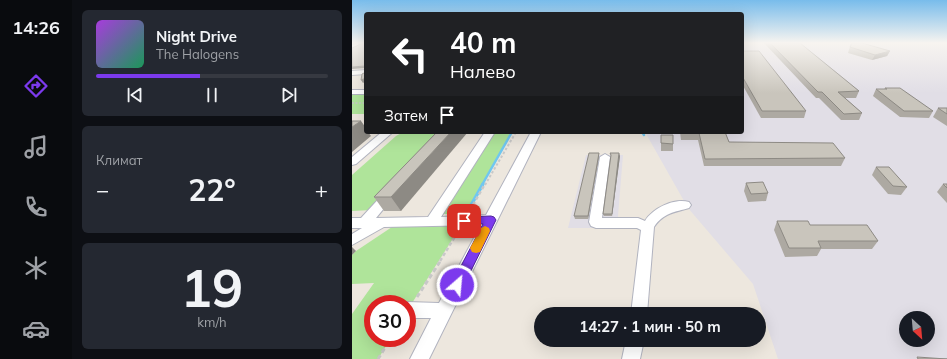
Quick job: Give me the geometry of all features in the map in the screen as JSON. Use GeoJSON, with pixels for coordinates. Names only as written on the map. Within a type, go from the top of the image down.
{"type":"FeatureCollection","features":[{"type":"Feature","properties":{"kind":"street"},"geometry":{"type":"LineString","coordinates":[[352,79],[358,73]]}},
{"type":"Feature","properties":{"kind":"street"},"geometry":{"type":"LineString","coordinates":[[352,92],[364,92]]}},
{"type":"Feature","properties":{"kind":"street"},"geometry":{"type":"LineString","coordinates":[[352,162],[386,134]]}},
{"type":"Feature","properties":{"kind":"street"},"geometry":{"type":"LineString","coordinates":[[432,221],[489,134]]}},
{"type":"Feature","properties":{"kind":"street"},"geometry":{"type":"LineString","coordinates":[[419,359],[535,134]]}},
{"type":"Feature","properties":{"kind":"street"},"geometry":{"type":"LineString","coordinates":[[605,157],[594,222],[638,223],[648,227]]}},
{"type":"Feature","properties":{"kind":"street"},"geometry":{"type":"LineString","coordinates":[[358,223],[396,189]]}},
{"type":"Feature","properties":{"kind":"street"},"geometry":{"type":"LineString","coordinates":[[640,307],[648,227],[654,216],[666,209],[685,205]]}},
{"type":"Feature","properties":{"kind":"street"},"geometry":{"type":"LineString","coordinates":[[358,223],[491,220]]}},
{"type":"Feature","properties":{"kind":"street"},"geometry":{"type":"LineString","coordinates":[[352,240],[383,222]]}},
{"type":"Feature","properties":{"kind":"street"},"geometry":{"type":"LineString","coordinates":[[416,310],[444,311]]}},
{"type":"Feature","properties":{"kind":"street"},"geometry":{"type":"LineString","coordinates":[[631,359],[634,347]]}},
{"type":"Feature","properties":{"kind":"path"},"geometry":{"type":"LineString","coordinates":[[352,103],[364,103]]}},
{"type":"Feature","properties":{"kind":"path"},"geometry":{"type":"LineString","coordinates":[[416,298],[431,277],[515,134]]}},
{"type":"Feature","properties":{"kind":"path"},"geometry":{"type":"LineString","coordinates":[[378,359],[385,347]]}},
{"type":"Feature","properties":{"kind":"shaded area"},"geometry":{"type":"Polygon","coordinates":[[[744,60],[947,60],[947,359],[778,359],[766,323],[766,307],[761,307],[753,284],[688,208],[646,134],[744,134],[744,60]]]}},
{"type":"Feature","properties":{"kind":"shaded area"},"geometry":{"type":"Polygon","coordinates":[[[586,155],[623,155],[617,228],[568,228],[586,155]]]}},
{"type":"Feature","properties":{"kind":"green space"},"geometry":{"type":"Polygon","coordinates":[[[364,92],[364,114],[352,114],[352,93],[364,92]]]}},
{"type":"Feature","properties":{"kind":"green space"},"geometry":{"type":"Polygon","coordinates":[[[400,134],[442,134],[372,210],[352,211],[352,175],[400,134]]]}},
{"type":"Feature","properties":{"kind":"green space"},"geometry":{"type":"Polygon","coordinates":[[[492,134],[511,134],[466,214],[438,214],[492,134]]]}},
{"type":"Feature","properties":{"kind":"green space"},"geometry":{"type":"Polygon","coordinates":[[[401,221],[464,221],[416,297],[416,295],[365,295],[374,283],[352,284],[352,255],[401,221]]]}},
{"type":"Feature","properties":{"kind":"green space"},"geometry":{"type":"Polygon","coordinates":[[[364,297],[364,347],[385,347],[378,359],[352,359],[352,314],[364,297]]]}},
{"type":"Feature","properties":{"kind":"building"},"geometry":{"type":"Polygon","coordinates":[[[352,60],[364,60],[364,66],[352,67],[352,60]]]}},
{"type":"Feature","properties":{"kind":"building"},"geometry":{"type":"Polygon","coordinates":[[[744,60],[766,60],[806,111],[762,111],[744,80],[744,60]]]}},
{"type":"Feature","properties":{"kind":"building"},"geometry":{"type":"Polygon","coordinates":[[[786,60],[821,60],[859,91],[838,92],[862,113],[844,114],[822,92],[818,92],[786,60]]]}},
{"type":"Feature","properties":{"kind":"building"},"geometry":{"type":"Polygon","coordinates":[[[364,73],[364,79],[361,80],[362,74],[364,73]]]}},
{"type":"Feature","properties":{"kind":"building"},"geometry":{"type":"Polygon","coordinates":[[[885,88],[900,88],[933,111],[904,111],[876,89],[887,89],[885,88]]]}},
{"type":"Feature","properties":{"kind":"building"},"geometry":{"type":"Polygon","coordinates":[[[938,108],[947,108],[947,114],[938,108]]]}},
{"type":"Feature","properties":{"kind":"building"},"geometry":{"type":"Polygon","coordinates":[[[352,121],[361,121],[352,127],[352,121]]]}},
{"type":"Feature","properties":{"kind":"building"},"geometry":{"type":"Polygon","coordinates":[[[435,134],[449,134],[391,197],[374,197],[435,134]]]}},
{"type":"Feature","properties":{"kind":"building"},"geometry":{"type":"Polygon","coordinates":[[[699,134],[726,134],[729,142],[833,143],[845,158],[705,159],[699,134]]]}},
{"type":"Feature","properties":{"kind":"building"},"geometry":{"type":"Polygon","coordinates":[[[661,135],[673,135],[673,144],[661,143],[661,135]]]}},
{"type":"Feature","properties":{"kind":"building"},"geometry":{"type":"Polygon","coordinates":[[[589,153],[599,153],[588,216],[574,216],[589,153]]]}},
{"type":"Feature","properties":{"kind":"building"},"geometry":{"type":"Polygon","coordinates":[[[610,153],[619,153],[612,214],[603,214],[611,155],[610,153]]]}},
{"type":"Feature","properties":{"kind":"building"},"geometry":{"type":"Polygon","coordinates":[[[876,167],[889,167],[907,187],[893,186],[876,167]]]}},
{"type":"Feature","properties":{"kind":"building"},"geometry":{"type":"Polygon","coordinates":[[[763,182],[768,193],[751,194],[746,183],[763,182]]]}},
{"type":"Feature","properties":{"kind":"building"},"geometry":{"type":"Polygon","coordinates":[[[777,221],[808,221],[810,225],[867,225],[878,241],[818,241],[821,248],[789,248],[777,221]]]}},
{"type":"Feature","properties":{"kind":"building"},"geometry":{"type":"Polygon","coordinates":[[[917,357],[947,359],[918,359],[917,357]]]}},
{"type":"Feature","properties":{"kind":"waterway"},"geometry":{"type":"LineString","coordinates":[[482,185],[511,134]]}},
{"type":"Feature","properties":{"kind":"waterway"},"geometry":{"type":"LineString","coordinates":[[466,214],[483,184]]}},
{"type":"Feature","properties":{"kind":"slow traffic"},"geometry":{"type":"LineString","coordinates":[[476,248],[485,231]]}},
{"type":"Feature","properties":{"kind":"route"},"geometry":{"type":"LineString","coordinates":[[457,285],[491,220],[464,221]]}}]}
